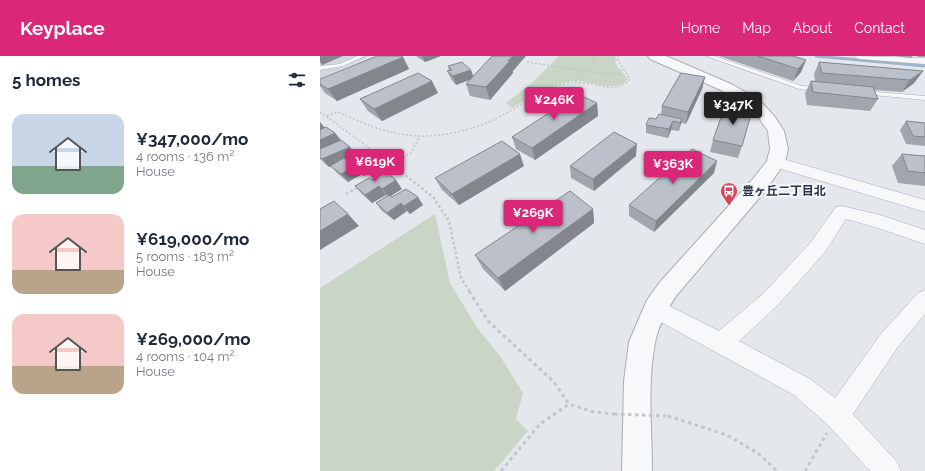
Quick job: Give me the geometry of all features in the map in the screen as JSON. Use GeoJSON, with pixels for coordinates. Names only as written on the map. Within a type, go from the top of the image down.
{"type":"FeatureCollection","features":[{"type":"Feature","properties":{"kind":"street"},"geometry":{"type":"LineString","coordinates":[[636,471],[638,382],[642,342],[655,308],[677,278],[759,185],[776,162],[779,149],[776,131],[758,107],[726,87],[655,56]]}},
{"type":"Feature","properties":{"kind":"street"},"geometry":{"type":"LineString","coordinates":[[860,56],[925,61]]}},
{"type":"Feature","properties":{"kind":"street"},"geometry":{"type":"LineString","coordinates":[[334,77],[366,59]]}},
{"type":"Feature","properties":{"kind":"street"},"geometry":{"type":"LineString","coordinates":[[776,162],[925,206]]}},
{"type":"Feature","properties":{"kind":"street"},"geometry":{"type":"LineString","coordinates":[[721,343],[772,299],[818,247],[842,212],[880,222],[925,237]]}},
{"type":"Feature","properties":{"kind":"street"},"geometry":{"type":"LineString","coordinates":[[838,416],[889,341],[925,299]]}},
{"type":"Feature","properties":{"kind":"street"},"geometry":{"type":"LineString","coordinates":[[655,308],[802,387],[838,416],[888,471]]}},
{"type":"Feature","properties":{"kind":"lane"},"geometry":{"type":"LineString","coordinates":[[709,56],[801,88],[824,90]]}},
{"type":"Feature","properties":{"kind":"lane"},"geometry":{"type":"LineString","coordinates":[[320,68],[366,59]]}},
{"type":"Feature","properties":{"kind":"lane"},"geometry":{"type":"LineString","coordinates":[[855,92],[925,98]]}},
{"type":"Feature","properties":{"kind":"path"},"geometry":{"type":"LineString","coordinates":[[575,83],[593,65],[593,60],[597,56]]}},
{"type":"Feature","properties":{"kind":"path"},"geometry":{"type":"LineString","coordinates":[[326,116],[338,112],[389,132],[420,136],[437,136],[460,132],[485,125],[551,88],[575,83],[592,84],[612,88],[627,84],[630,79],[617,59],[619,56]]}},
{"type":"Feature","properties":{"kind":"path"},"geometry":{"type":"LineString","coordinates":[[528,62],[616,74],[619,74],[623,68]]}},
{"type":"Feature","properties":{"kind":"path"},"geometry":{"type":"LineString","coordinates":[[320,112],[399,169],[433,197],[449,221],[461,278],[488,321],[554,382],[569,404],[594,412],[668,416],[727,435],[758,454],[777,471]]}},
{"type":"Feature","properties":{"kind":"path"},"geometry":{"type":"LineString","coordinates":[[385,159],[402,158],[411,153],[420,136]]}},
{"type":"Feature","properties":{"kind":"path"},"geometry":{"type":"LineString","coordinates":[[399,169],[402,158]]}},
{"type":"Feature","properties":{"kind":"path"},"geometry":{"type":"LineString","coordinates":[[367,182],[394,166]]}},
{"type":"Feature","properties":{"kind":"path"},"geometry":{"type":"LineString","coordinates":[[346,194],[360,186]]}},
{"type":"Feature","properties":{"kind":"path"},"geometry":{"type":"LineString","coordinates":[[501,471],[540,424],[569,404]]}},
{"type":"Feature","properties":{"kind":"path"},"geometry":{"type":"LineString","coordinates":[[805,471],[838,416]]}},
{"type":"Feature","properties":{"kind":"shaded area"},"geometry":{"type":"Polygon","coordinates":[[[320,56],[371,56],[320,78],[320,56]]]}},
{"type":"Feature","properties":{"kind":"green space"},"geometry":{"type":"Polygon","coordinates":[[[559,56],[616,56],[615,62],[628,79],[618,86],[604,86],[575,81],[566,82],[549,87],[512,108],[506,103],[533,82],[559,56]]]}},
{"type":"Feature","properties":{"kind":"green space"},"geometry":{"type":"Polygon","coordinates":[[[435,214],[450,283],[478,329],[500,356],[523,393],[516,419],[528,431],[494,471],[320,471],[320,288],[435,214]]]}},
{"type":"Feature","properties":{"kind":"building"},"geometry":{"type":"Polygon","coordinates":[[[377,56],[403,57],[328,89],[320,84],[320,79],[377,56]]]}},
{"type":"Feature","properties":{"kind":"building"},"geometry":{"type":"Polygon","coordinates":[[[492,56],[513,56],[486,87],[466,84],[492,56]]]}},
{"type":"Feature","properties":{"kind":"building"},"geometry":{"type":"Polygon","coordinates":[[[758,56],[793,56],[806,60],[798,69],[758,56]]]}},
{"type":"Feature","properties":{"kind":"building"},"geometry":{"type":"Polygon","coordinates":[[[462,62],[471,70],[453,76],[447,71],[452,70],[448,66],[462,62]]]}},
{"type":"Feature","properties":{"kind":"building"},"geometry":{"type":"Polygon","coordinates":[[[819,62],[923,71],[910,80],[822,73],[819,62]]]}},
{"type":"Feature","properties":{"kind":"building"},"geometry":{"type":"Polygon","coordinates":[[[418,73],[432,81],[374,109],[360,99],[418,73]]]}},
{"type":"Feature","properties":{"kind":"building"},"geometry":{"type":"Polygon","coordinates":[[[681,73],[705,77],[688,112],[662,106],[681,73]]]}},
{"type":"Feature","properties":{"kind":"building"},"geometry":{"type":"Polygon","coordinates":[[[811,81],[873,87],[878,99],[813,92],[811,81]]]}},
{"type":"Feature","properties":{"kind":"building"},"geometry":{"type":"Polygon","coordinates":[[[578,94],[597,103],[532,148],[512,137],[578,94]]]}},
{"type":"Feature","properties":{"kind":"building"},"geometry":{"type":"Polygon","coordinates":[[[725,106],[752,111],[742,146],[713,140],[725,106]]]}},
{"type":"Feature","properties":{"kind":"building"},"geometry":{"type":"Polygon","coordinates":[[[659,114],[682,119],[680,123],[673,121],[669,129],[646,125],[649,118],[656,119],[659,114]]]}},
{"type":"Feature","properties":{"kind":"building"},"geometry":{"type":"Polygon","coordinates":[[[906,121],[925,123],[925,137],[913,136],[906,121]]]}},
{"type":"Feature","properties":{"kind":"building"},"geometry":{"type":"Polygon","coordinates":[[[326,127],[335,133],[320,140],[320,130],[326,127]]]}},
{"type":"Feature","properties":{"kind":"building"},"geometry":{"type":"Polygon","coordinates":[[[614,132],[637,144],[593,179],[570,166],[614,132]]]}},
{"type":"Feature","properties":{"kind":"building"},"geometry":{"type":"Polygon","coordinates":[[[341,140],[350,147],[322,159],[320,158],[320,149],[341,140]]]}},
{"type":"Feature","properties":{"kind":"building"},"geometry":{"type":"Polygon","coordinates":[[[502,141],[520,154],[452,194],[435,178],[502,141]]]}},
{"type":"Feature","properties":{"kind":"building"},"geometry":{"type":"Polygon","coordinates":[[[692,149],[717,161],[656,221],[629,205],[692,149]]]}},
{"type":"Feature","properties":{"kind":"building"},"geometry":{"type":"Polygon","coordinates":[[[359,154],[369,161],[357,168],[355,166],[341,174],[330,166],[344,158],[347,160],[359,154]]]}},
{"type":"Feature","properties":{"kind":"building"},"geometry":{"type":"Polygon","coordinates":[[[902,154],[925,156],[925,173],[908,171],[902,154]]]}},
{"type":"Feature","properties":{"kind":"building"},"geometry":{"type":"Polygon","coordinates":[[[386,172],[396,180],[382,189],[379,186],[365,195],[355,186],[369,178],[372,180],[386,172]]]}},
{"type":"Feature","properties":{"kind":"building"},"geometry":{"type":"Polygon","coordinates":[[[406,189],[418,197],[404,206],[401,203],[387,213],[376,203],[389,195],[392,197],[406,189]]]}},
{"type":"Feature","properties":{"kind":"building"},"geometry":{"type":"Polygon","coordinates":[[[570,191],[593,209],[498,278],[475,255],[570,191]]]}},
{"type":"Feature","properties":{"kind":"building"},"geometry":{"type":"Polygon","coordinates":[[[334,201],[348,214],[320,231],[320,209],[334,201]]]}},
{"type":"Feature","properties":{"kind":"waterway"},"geometry":{"type":"LineString","coordinates":[[816,56],[925,66]]}},
{"type":"Feature","properties":{"kind":"place","name":"豊ヶ丘二丁目北"},"geometry":{"type":"Point","coordinates":[729,206]}}]}
